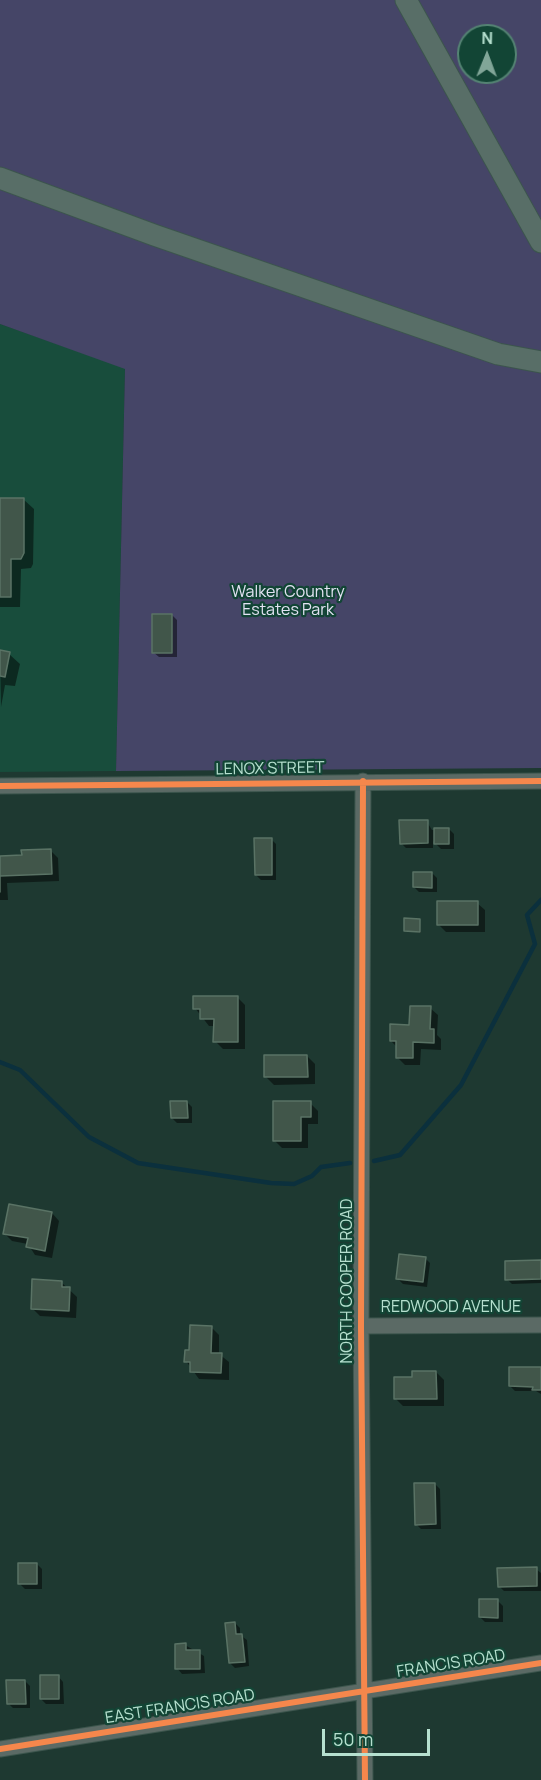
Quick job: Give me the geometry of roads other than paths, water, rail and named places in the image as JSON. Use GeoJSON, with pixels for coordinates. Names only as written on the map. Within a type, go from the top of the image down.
{"type":"FeatureCollection","features":[{"type":"Feature","properties":{"kind":"highway"},"geometry":{"type":"LineString","coordinates":[[406,0],[541,242]]}},
{"type":"Feature","properties":{"kind":"highway"},"geometry":{"type":"LineString","coordinates":[[0,178],[154,236],[498,354],[541,362]]}},
{"type":"Feature","properties":{"kind":"street","name":"NORTH COOPER ROAD"},"geometry":{"type":"LineString","coordinates":[[363,781],[361,1326],[365,1780]]}},
{"type":"Feature","properties":{"kind":"street","name":"LENOX STREET"},"geometry":{"type":"LineString","coordinates":[[0,786],[541,781]]}},
{"type":"Feature","properties":{"kind":"street","name":"REDWOOD AVENUE"},"geometry":{"type":"LineString","coordinates":[[361,1326],[541,1325]]}},
{"type":"Feature","properties":{"kind":"street","name":"FRANCIS ROAD"},"geometry":{"type":"LineString","coordinates":[[365,1691],[541,1663]]}},
{"type":"Feature","properties":{"kind":"street","name":"EAST FRANCIS ROAD"},"geometry":{"type":"LineString","coordinates":[[0,1749],[365,1691]]}},
{"type":"Feature","properties":{"kind":"waterway"},"geometry":{"type":"LineString","coordinates":[[374,1161],[400,1155],[461,1085],[535,944],[527,915],[541,900]]}},
{"type":"Feature","properties":{"kind":"waterway"},"geometry":{"type":"LineString","coordinates":[[0,1062],[20,1070],[89,1137],[138,1163],[271,1183],[294,1184],[312,1176],[321,1167],[350,1163]]}},
{"type":"Feature","properties":{"kind":"park label","name":"Walker Country Estates Park"},"geometry":{"type":"Point","coordinates":[288,602]}}]}
